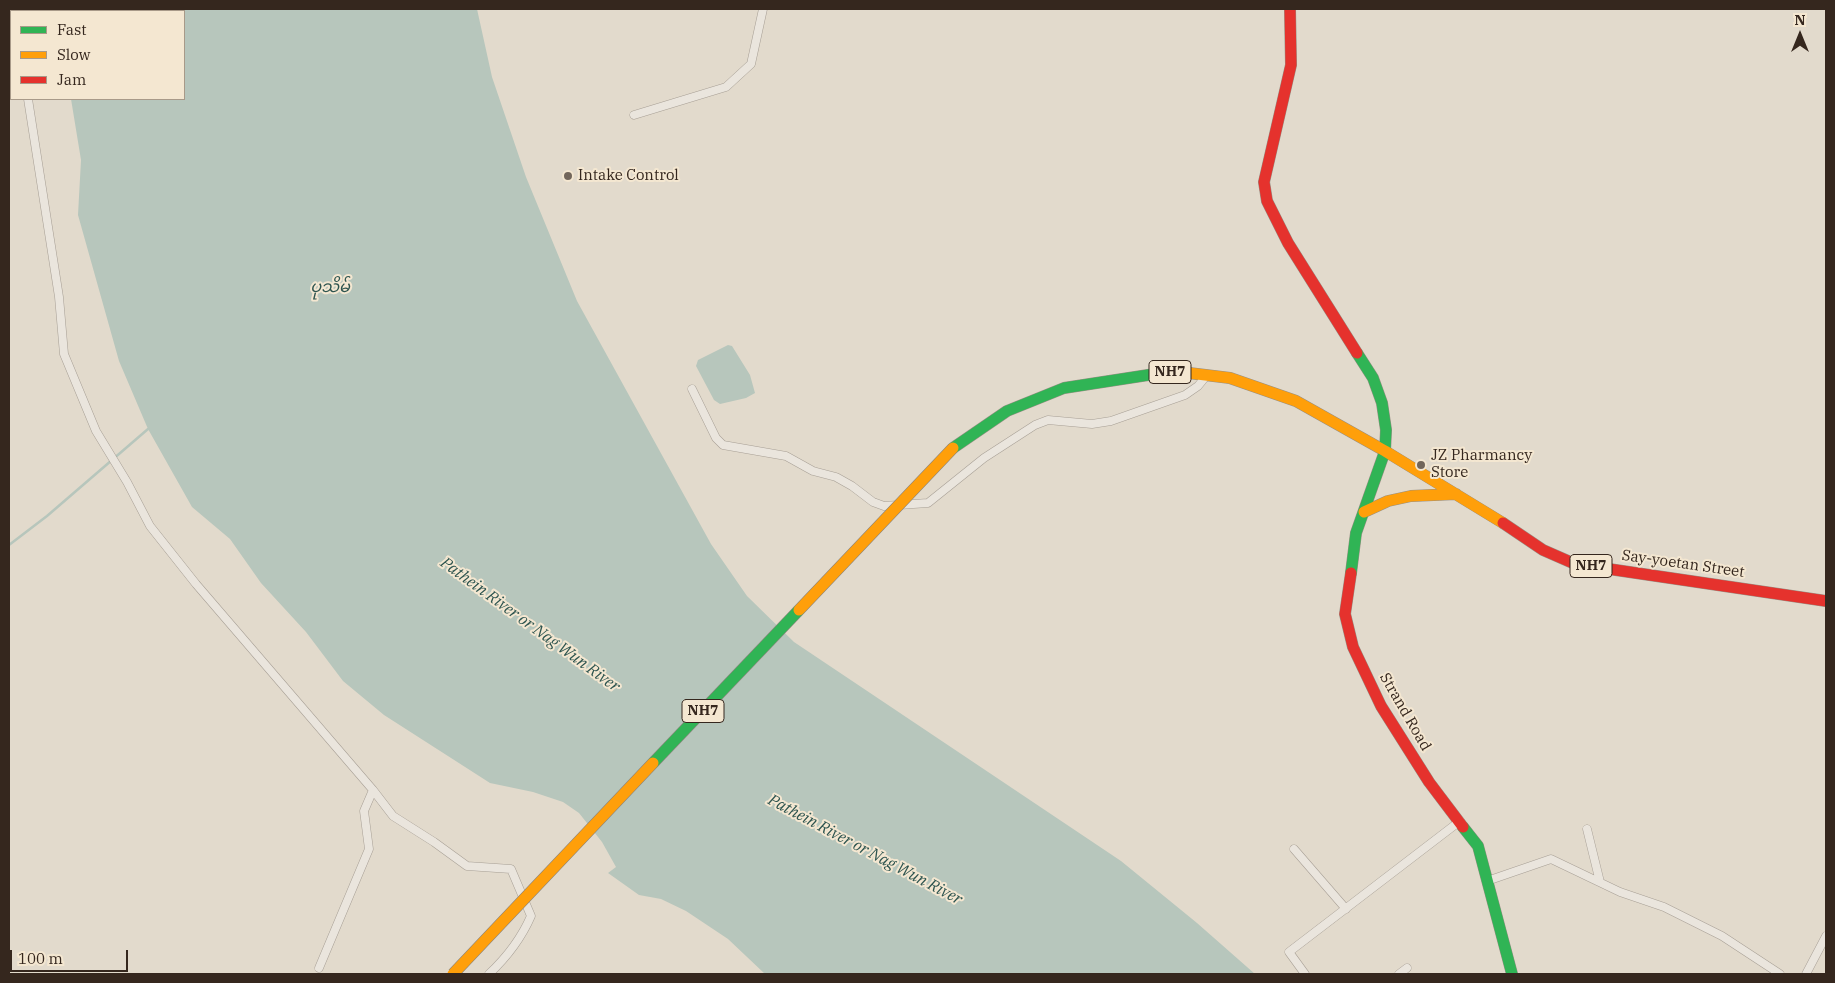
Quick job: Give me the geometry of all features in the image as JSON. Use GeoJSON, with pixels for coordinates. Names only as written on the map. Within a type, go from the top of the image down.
{"type":"FeatureCollection","features":[{"type":"Feature","properties":{"kind":"main road","name":"Strand Road"},"geometry":{"type":"LineString","coordinates":[[1290,9],[1291,65],[1264,182],[1267,201],[1288,243],[1373,378],[1382,403],[1386,430],[1385,451],[1356,533],[1345,614],[1352,647],[1381,706],[1402,740],[1429,782],[1478,846],[1512,974]]}},
{"type":"Feature","properties":{"kind":"main road","name":"NH7"},"geometry":{"type":"LineString","coordinates":[[453,974],[953,448],[1007,411],[1064,388],[1174,371],[1230,378],[1296,401],[1385,451]]}},
{"type":"Feature","properties":{"kind":"main road","name":"Say-yoetan Street"},"geometry":{"type":"LineString","coordinates":[[1385,451],[1543,550],[1575,564],[1826,601]]}},
{"type":"Feature","properties":{"kind":"main road"},"geometry":{"type":"LineString","coordinates":[[1364,512],[1388,501],[1410,496],[1456,494]]}},
{"type":"Feature","properties":{"kind":"street"},"geometry":{"type":"LineString","coordinates":[[634,115],[726,87],[751,64],[763,9]]}},
{"type":"Feature","properties":{"kind":"street"},"geometry":{"type":"LineString","coordinates":[[28,100],[59,297],[64,354],[96,431],[127,482],[150,526],[196,584],[372,790],[392,816],[434,842],[467,866],[511,869],[531,916],[524,933],[503,961],[489,974]]}},
{"type":"Feature","properties":{"kind":"street"},"geometry":{"type":"LineString","coordinates":[[692,389],[716,438],[723,446],[786,456],[813,470],[836,477],[852,486],[872,502],[884,506],[928,503],[984,458],[1035,425],[1048,420],[1092,424],[1111,421],[1185,394],[1198,386],[1207,375]]}},
{"type":"Feature","properties":{"kind":"street"},"geometry":{"type":"LineString","coordinates":[[319,968],[369,849],[364,811],[372,790]]}},
{"type":"Feature","properties":{"kind":"street"},"geometry":{"type":"LineString","coordinates":[[1304,974],[1289,952],[1460,821]]}},
{"type":"Feature","properties":{"kind":"street"},"geometry":{"type":"LineString","coordinates":[[1587,828],[1600,882]]}},
{"type":"Feature","properties":{"kind":"street"},"geometry":{"type":"LineString","coordinates":[[1294,849],[1346,909]]}},
{"type":"Feature","properties":{"kind":"street"},"geometry":{"type":"LineString","coordinates":[[1487,881],[1551,858],[1620,892],[1664,907],[1722,936],[1780,974]]}},
{"type":"Feature","properties":{"kind":"street"},"geometry":{"type":"LineString","coordinates":[[1806,974],[1826,936]]}},
{"type":"Feature","properties":{"kind":"street"},"geometry":{"type":"LineString","coordinates":[[1399,974],[1407,968]]}},
{"type":"Feature","properties":{"kind":"water","name":"ပုသိမ်"},"geometry":{"type":"Polygon","coordinates":[[[477,9],[492,77],[526,177],[577,301],[711,544],[747,596],[794,642],[1121,861],[1197,923],[1255,974],[765,974],[728,939],[686,911],[661,899],[639,895],[608,873],[616,867],[602,842],[579,813],[563,802],[533,792],[490,783],[384,715],[343,681],[306,632],[261,583],[230,539],[192,507],[148,429],[119,361],[78,215],[81,160],[71,100],[185,100],[185,10],[60,10],[477,9]]]}},
{"type":"Feature","properties":{"kind":"water"},"geometry":{"type":"Polygon","coordinates":[[[728,345],[732,346],[750,375],[755,393],[746,398],[720,404],[714,400],[696,366],[698,360],[728,345]]]}},
{"type":"Feature","properties":{"kind":"waterway"},"geometry":{"type":"LineString","coordinates":[[9,545],[47,516],[148,429]]}},
{"type":"Feature","properties":{"kind":"traffic: fast"},"geometry":{"type":"LineString","coordinates":[[1351,573],[1356,533],[1385,451],[1386,430],[1382,403],[1373,378],[1357,353]]}},
{"type":"Feature","properties":{"kind":"traffic: fast"},"geometry":{"type":"LineString","coordinates":[[953,448],[1007,411],[1064,388],[1174,371],[1189,373]]}},
{"type":"Feature","properties":{"kind":"traffic: fast"},"geometry":{"type":"LineString","coordinates":[[653,763],[799,610]]}},
{"type":"Feature","properties":{"kind":"traffic: fast"},"geometry":{"type":"LineString","coordinates":[[1463,827],[1478,846],[1512,974]]}},
{"type":"Feature","properties":{"kind":"traffic: slow"},"geometry":{"type":"LineString","coordinates":[[1189,373],[1230,378],[1296,401],[1385,451],[1503,523]]}},
{"type":"Feature","properties":{"kind":"traffic: slow"},"geometry":{"type":"LineString","coordinates":[[799,610],[953,448]]}},
{"type":"Feature","properties":{"kind":"traffic: slow"},"geometry":{"type":"LineString","coordinates":[[1364,512],[1388,501],[1411,496],[1456,494]]}},
{"type":"Feature","properties":{"kind":"traffic: slow"},"geometry":{"type":"LineString","coordinates":[[453,974],[653,763]]}},
{"type":"Feature","properties":{"kind":"traffic: jam"},"geometry":{"type":"LineString","coordinates":[[1290,9],[1291,65],[1264,182],[1267,201],[1288,243],[1357,353]]}},
{"type":"Feature","properties":{"kind":"traffic: jam"},"geometry":{"type":"LineString","coordinates":[[1503,523],[1543,550],[1575,564],[1826,601]]}},
{"type":"Feature","properties":{"kind":"traffic: jam"},"geometry":{"type":"LineString","coordinates":[[1351,573],[1345,614],[1353,647],[1381,706],[1429,782],[1463,827]]}},
{"type":"Feature","properties":{"kind":"place","name":"Intake Control"},"geometry":{"type":"Point","coordinates":[568,176]}},
{"type":"Feature","properties":{"kind":"place","name":"JZ Pharmancy Store"},"geometry":{"type":"Point","coordinates":[1421,465]}},
{"type":"Feature","properties":{"kind":"water label","name":"Pathein River or Nag Wun River"},"geometry":{"type":"Point","coordinates":[530,625]}},
{"type":"Feature","properties":{"kind":"water label","name":"Pathein River or Nag Wun River"},"geometry":{"type":"Point","coordinates":[865,850]}}]}
